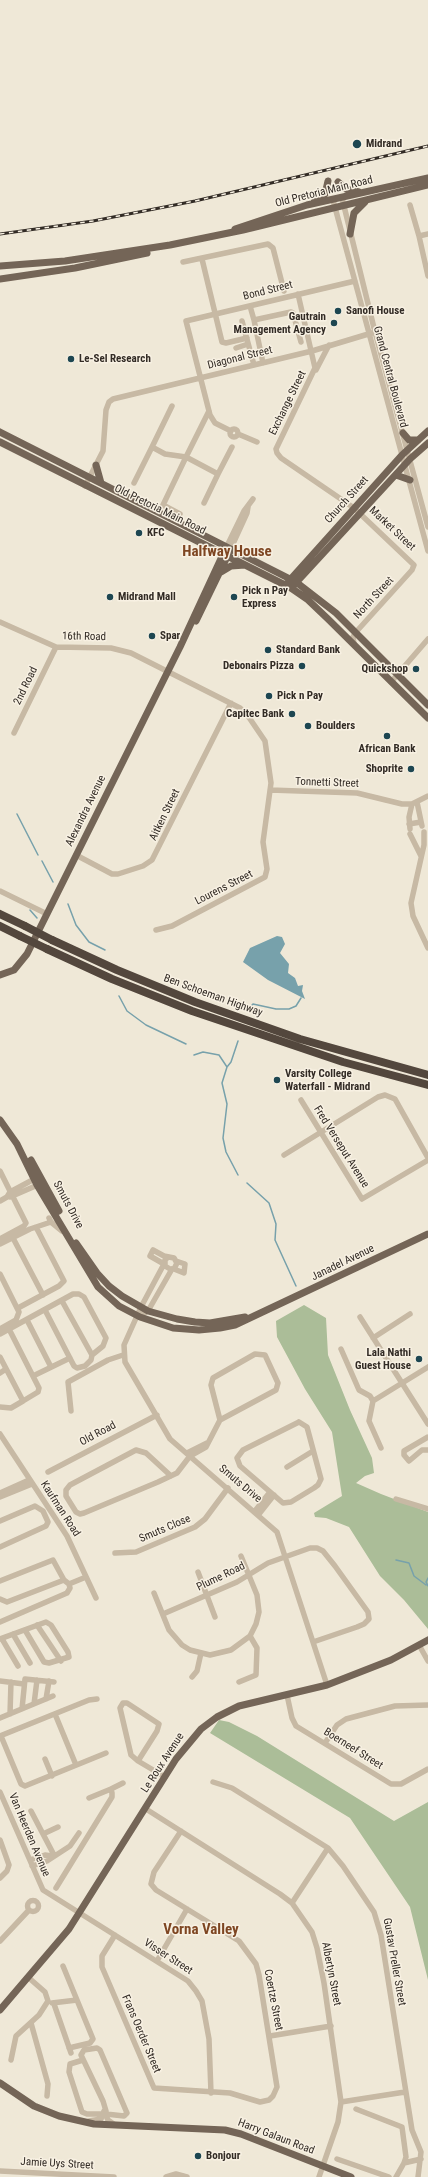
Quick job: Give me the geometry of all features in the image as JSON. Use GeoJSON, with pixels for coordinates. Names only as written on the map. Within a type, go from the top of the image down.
{"type":"FeatureCollection","features":[{"type":"Feature","properties":{"kind":"highway","name":"Ben Schoeman Highway"},"geometry":{"type":"LineString","coordinates":[[0,914],[117,970],[195,1002],[323,1046],[428,1075]]}},
{"type":"Feature","properties":{"kind":"highway","name":"Ben Schoeman Highway"},"geometry":{"type":"LineString","coordinates":[[0,926],[112,979],[207,1016],[343,1062],[428,1085]]}},
{"type":"Feature","properties":{"kind":"main road","name":"Old Pretoria Main Road"},"geometry":{"type":"LineString","coordinates":[[227,232],[254,221],[307,205],[428,178]]}},
{"type":"Feature","properties":{"kind":"main road"},"geometry":{"type":"LineString","coordinates":[[307,205],[323,196],[328,181]]}},
{"type":"Feature","properties":{"kind":"main road"},"geometry":{"type":"LineString","coordinates":[[338,182],[351,191],[368,192]]}},
{"type":"Feature","properties":{"kind":"main road","name":"Old Pretoria Main Road"},"geometry":{"type":"LineString","coordinates":[[0,266],[65,261],[170,245],[344,206],[428,185]]}},
{"type":"Feature","properties":{"kind":"main road"},"geometry":{"type":"LineString","coordinates":[[350,234],[352,221],[357,208],[362,203],[377,197]]}},
{"type":"Feature","properties":{"kind":"main road","name":"Old Pretoria Main Road"},"geometry":{"type":"LineString","coordinates":[[0,279],[80,268],[142,254],[170,245]]}},
{"type":"Feature","properties":{"kind":"main road","name":"Church Street"},"geometry":{"type":"LineString","coordinates":[[289,587],[354,508],[402,455],[428,431]]}},
{"type":"Feature","properties":{"kind":"main road","name":"Old Pretoria Main Road"},"geometry":{"type":"LineString","coordinates":[[0,432],[294,580],[325,603],[356,632],[428,705]]}},
{"type":"Feature","properties":{"kind":"main road"},"geometry":{"type":"LineString","coordinates":[[403,433],[409,440],[418,440]]}},
{"type":"Feature","properties":{"kind":"main road","name":"Old Pretoria Main Road"},"geometry":{"type":"LineString","coordinates":[[0,442],[289,587],[307,599],[428,718]]}},
{"type":"Feature","properties":{"kind":"main road","name":"Church Street"},"geometry":{"type":"LineString","coordinates":[[294,580],[361,514],[410,459],[428,443]]}},
{"type":"Feature","properties":{"kind":"main road"},"geometry":{"type":"LineString","coordinates":[[78,472],[96,466],[101,483]]}},
{"type":"Feature","properties":{"kind":"main road"},"geometry":{"type":"LineString","coordinates":[[396,475],[410,480]]}},
{"type":"Feature","properties":{"kind":"main road","name":"Alexandra Avenue"},"geometry":{"type":"LineString","coordinates":[[180,647],[188,636],[221,572],[229,547]]}},
{"type":"Feature","properties":{"kind":"main road","name":"Alexandra Avenue"},"geometry":{"type":"LineString","coordinates":[[0,975],[9,972],[18,966],[27,954],[226,555]]}},
{"type":"Feature","properties":{"kind":"main road"},"geometry":{"type":"LineString","coordinates":[[221,572],[231,566],[246,565]]}},
{"type":"Feature","properties":{"kind":"main road","name":"Smuts Drive"},"geometry":{"type":"LineString","coordinates":[[0,1114],[20,1142],[49,1203],[90,1276],[113,1302],[141,1317]]}},
{"type":"Feature","properties":{"kind":"main road","name":"Smuts Drive"},"geometry":{"type":"LineString","coordinates":[[0,1120],[17,1144],[76,1244],[97,1274],[122,1296],[145,1309]]}},
{"type":"Feature","properties":{"kind":"main road","name":"Janadel Avenue"},"geometry":{"type":"LineString","coordinates":[[141,1317],[173,1328],[199,1330],[235,1325],[268,1311],[428,1234]]}},
{"type":"Feature","properties":{"kind":"main road","name":"Janadel Avenue"},"geometry":{"type":"LineString","coordinates":[[145,1309],[177,1319],[210,1322],[242,1318],[268,1311]]}},
{"type":"Feature","properties":{"kind":"main road","name":"Le Roux Avenue"},"geometry":{"type":"LineString","coordinates":[[0,2010],[29,1978],[69,1929],[165,1777],[194,1736],[217,1717],[239,1706],[328,1685],[384,1663],[428,1640]]}},
{"type":"Feature","properties":{"kind":"main road","name":"Harry Galaun Road"},"geometry":{"type":"LineString","coordinates":[[0,2083],[34,2106],[71,2122],[94,2126],[128,2128],[144,2127]]}},
{"type":"Feature","properties":{"kind":"main road","name":"Harry Galaun Road"},"geometry":{"type":"LineString","coordinates":[[58,2116],[81,2121],[115,2125],[209,2129],[233,2132],[351,2177]]}},
{"type":"Feature","properties":{"kind":"street","name":"Grand Central Boulevard"},"geometry":{"type":"LineString","coordinates":[[342,198],[375,332],[428,527]]}},
{"type":"Feature","properties":{"kind":"street","name":"Grand Central Boulevard"},"geometry":{"type":"LineString","coordinates":[[333,200],[428,551]]}},
{"type":"Feature","properties":{"kind":"street"},"geometry":{"type":"LineString","coordinates":[[410,205],[428,276]]}},
{"type":"Feature","properties":{"kind":"street"},"geometry":{"type":"LineString","coordinates":[[419,236],[428,234]]}},
{"type":"Feature","properties":{"kind":"street"},"geometry":{"type":"LineString","coordinates":[[183,262],[268,244],[271,246],[284,291]]}},
{"type":"Feature","properties":{"kind":"street"},"geometry":{"type":"LineString","coordinates":[[202,259],[224,343],[247,338]]}},
{"type":"Feature","properties":{"kind":"street","name":"Bond Street"},"geometry":{"type":"LineString","coordinates":[[200,378],[186,321],[355,280]]}},
{"type":"Feature","properties":{"kind":"street","name":"Exchange Street"},"geometry":{"type":"LineString","coordinates":[[276,452],[315,371],[312,351],[298,294]]}},
{"type":"Feature","properties":{"kind":"street"},"geometry":{"type":"LineString","coordinates":[[250,306],[263,362]]}},
{"type":"Feature","properties":{"kind":"street"},"geometry":{"type":"LineString","coordinates":[[254,320],[291,312],[293,313],[301,342]]}},
{"type":"Feature","properties":{"kind":"street"},"geometry":{"type":"LineString","coordinates":[[242,321],[254,365]]}},
{"type":"Feature","properties":{"kind":"street","name":"Diagonal Street"},"geometry":{"type":"LineString","coordinates":[[96,466],[103,451],[106,410],[109,402],[117,398],[312,351],[375,332]]}},
{"type":"Feature","properties":{"kind":"street"},"geometry":{"type":"LineString","coordinates":[[236,348],[248,344]]}},
{"type":"Feature","properties":{"kind":"street"},"geometry":{"type":"LineString","coordinates":[[315,371],[329,345]]}},
{"type":"Feature","properties":{"kind":"street"},"geometry":{"type":"LineString","coordinates":[[200,378],[209,411],[214,421],[231,431],[233,437],[238,434],[257,442]]}},
{"type":"Feature","properties":{"kind":"street"},"geometry":{"type":"LineString","coordinates":[[134,483],[172,406]]}},
{"type":"Feature","properties":{"kind":"street"},"geometry":{"type":"LineString","coordinates":[[180,514],[163,505],[209,411]]}},
{"type":"Feature","properties":{"kind":"street"},"geometry":{"type":"LineString","coordinates":[[152,447],[165,454],[186,457],[218,474]]}},
{"type":"Feature","properties":{"kind":"street"},"geometry":{"type":"LineString","coordinates":[[204,503],[232,447]]}},
{"type":"Feature","properties":{"kind":"street","name":"Market Street"},"geometry":{"type":"LineString","coordinates":[[276,452],[281,458],[354,508],[413,562],[414,567]]}},
{"type":"Feature","properties":{"kind":"street"},"geometry":{"type":"LineString","coordinates":[[86,486],[96,466]]}},
{"type":"Feature","properties":{"kind":"street","name":"Alexandra Avenue"},"geometry":{"type":"LineString","coordinates":[[229,547],[253,499]]}},
{"type":"Feature","properties":{"kind":"street","name":"North Street"},"geometry":{"type":"LineString","coordinates":[[354,644],[353,636],[356,632],[414,567]]}},
{"type":"Feature","properties":{"kind":"street","name":"16th Road"},"geometry":{"type":"LineString","coordinates":[[0,622],[56,647],[122,650],[231,703],[245,712],[265,741],[270,777],[270,790]]}},
{"type":"Feature","properties":{"kind":"street"},"geometry":{"type":"LineString","coordinates":[[391,682],[428,639]]}},
{"type":"Feature","properties":{"kind":"street","name":"2nd Road"},"geometry":{"type":"LineString","coordinates":[[14,733],[56,647]]}},
{"type":"Feature","properties":{"kind":"street","name":"Aitken Street"},"geometry":{"type":"LineString","coordinates":[[76,855],[112,874],[118,874],[143,866],[152,860],[231,703]]}},
{"type":"Feature","properties":{"kind":"street","name":"Tonnetti Street"},"geometry":{"type":"LineString","coordinates":[[270,790],[357,793],[402,804],[414,803]]}},
{"type":"Feature","properties":{"kind":"street","name":"Lourens Street"},"geometry":{"type":"LineString","coordinates":[[156,930],[172,926],[265,878],[267,869],[263,842],[270,790]]}},
{"type":"Feature","properties":{"kind":"street"},"geometry":{"type":"LineString","coordinates":[[414,803],[428,796]]}},
{"type":"Feature","properties":{"kind":"street"},"geometry":{"type":"LineString","coordinates":[[414,803],[422,827],[424,845],[410,903],[411,909],[428,948]]}},
{"type":"Feature","properties":{"kind":"street"},"geometry":{"type":"LineString","coordinates":[[414,803],[410,829],[421,856]]}},
{"type":"Feature","properties":{"kind":"street"},"geometry":{"type":"LineString","coordinates":[[410,829],[422,827]]}},
{"type":"Feature","properties":{"kind":"street"},"geometry":{"type":"LineString","coordinates":[[0,891],[46,914]]}},
{"type":"Feature","properties":{"kind":"street"},"geometry":{"type":"LineString","coordinates":[[284,1154],[378,1097],[389,1096],[394,1100],[428,1159]]}},
{"type":"Feature","properties":{"kind":"street","name":"Fred Verseput Avenue"},"geometry":{"type":"LineString","coordinates":[[301,1100],[362,1199],[428,1159]]}},
{"type":"Feature","properties":{"kind":"street"},"geometry":{"type":"LineString","coordinates":[[0,1171],[25,1224],[0,1239]]}},
{"type":"Feature","properties":{"kind":"street"},"geometry":{"type":"LineString","coordinates":[[0,1201],[39,1180]]}},
{"type":"Feature","properties":{"kind":"street"},"geometry":{"type":"LineString","coordinates":[[0,1244],[50,1220],[52,1213],[49,1203]]}},
{"type":"Feature","properties":{"kind":"street"},"geometry":{"type":"LineString","coordinates":[[50,1220],[71,1242]]}},
{"type":"Feature","properties":{"kind":"street"},"geometry":{"type":"LineString","coordinates":[[18,1308],[59,1286],[64,1281],[37,1227]]}},
{"type":"Feature","properties":{"kind":"street"},"geometry":{"type":"LineString","coordinates":[[12,1238],[43,1295]]}},
{"type":"Feature","properties":{"kind":"street"},"geometry":{"type":"LineString","coordinates":[[153,1250],[168,1257],[174,1258],[176,1261],[185,1264],[184,1273],[166,1268],[164,1264],[150,1256],[153,1250]]}},
{"type":"Feature","properties":{"kind":"street"},"geometry":{"type":"LineString","coordinates":[[71,1411],[68,1382],[108,1360],[123,1354],[124,1345],[145,1309],[168,1257]]}},
{"type":"Feature","properties":{"kind":"street"},"geometry":{"type":"LineString","coordinates":[[145,1309],[173,1269],[176,1261]]}},
{"type":"Feature","properties":{"kind":"street"},"geometry":{"type":"LineString","coordinates":[[0,1274],[20,1312],[17,1319],[0,1329]]}},
{"type":"Feature","properties":{"kind":"street"},"geometry":{"type":"LineString","coordinates":[[0,1329],[9,1329],[77,1293],[83,1296],[106,1338],[103,1346],[92,1355],[90,1362],[79,1368],[74,1366],[45,1310]]}},
{"type":"Feature","properties":{"kind":"street"},"geometry":{"type":"LineString","coordinates":[[62,1301],[92,1355]]}},
{"type":"Feature","properties":{"kind":"street"},"geometry":{"type":"LineString","coordinates":[[373,1338],[410,1314]]}},
{"type":"Feature","properties":{"kind":"street"},"geometry":{"type":"LineString","coordinates":[[360,1317],[428,1424]]}},
{"type":"Feature","properties":{"kind":"street"},"geometry":{"type":"LineString","coordinates":[[27,1320],[51,1368]]}},
{"type":"Feature","properties":{"kind":"street"},"geometry":{"type":"LineString","coordinates":[[0,1407],[11,1408],[39,1392],[39,1388],[9,1329]]}},
{"type":"Feature","properties":{"kind":"street"},"geometry":{"type":"LineString","coordinates":[[341,1349],[360,1390],[370,1396],[373,1401],[369,1421],[381,1448]]}},
{"type":"Feature","properties":{"kind":"street","name":"Smuts Drive"},"geometry":{"type":"LineString","coordinates":[[123,1354],[130,1372],[170,1439],[257,1513],[277,1532],[286,1555],[328,1685]]}},
{"type":"Feature","properties":{"kind":"street"},"geometry":{"type":"LineString","coordinates":[[171,1476],[146,1453],[136,1450],[70,1485],[66,1490],[66,1496],[76,1512],[80,1514],[171,1476],[181,1470],[188,1455],[207,1443],[220,1420],[276,1390],[278,1383],[265,1355],[255,1354],[213,1378],[211,1385],[220,1420]]}},
{"type":"Feature","properties":{"kind":"street"},"geometry":{"type":"LineString","coordinates":[[0,1357],[22,1401]]}},
{"type":"Feature","properties":{"kind":"street"},"geometry":{"type":"LineString","coordinates":[[33,1376],[70,1358]]}},
{"type":"Feature","properties":{"kind":"street"},"geometry":{"type":"LineString","coordinates":[[373,1401],[403,1384],[428,1367]]}},
{"type":"Feature","properties":{"kind":"street"},"geometry":{"type":"LineString","coordinates":[[0,1373],[6,1369]]}},
{"type":"Feature","properties":{"kind":"street","name":"Old Road"},"geometry":{"type":"LineString","coordinates":[[48,1472],[157,1415]]}},
{"type":"Feature","properties":{"kind":"street"},"geometry":{"type":"LineString","coordinates":[[299,1422],[307,1427],[321,1475],[318,1485],[288,1503],[280,1502],[272,1494],[240,1466],[237,1458],[240,1452],[299,1422]]}},
{"type":"Feature","properties":{"kind":"street","name":"Kaufman Road"},"geometry":{"type":"LineString","coordinates":[[0,1434],[66,1536],[86,1577],[94,1598],[102,1594]]}},
{"type":"Feature","properties":{"kind":"street"},"geometry":{"type":"LineString","coordinates":[[428,1437],[404,1451],[405,1458],[409,1461],[422,1450],[428,1450]]}},
{"type":"Feature","properties":{"kind":"street"},"geometry":{"type":"LineString","coordinates":[[287,1467],[313,1450]]}},
{"type":"Feature","properties":{"kind":"street"},"geometry":{"type":"LineString","coordinates":[[0,1493],[30,1482]]}},
{"type":"Feature","properties":{"kind":"street"},"geometry":{"type":"LineString","coordinates":[[0,1497],[30,1482]]}},
{"type":"Feature","properties":{"kind":"street","name":"Smuts Close"},"geometry":{"type":"LineString","coordinates":[[115,1553],[136,1552],[195,1527],[205,1519],[228,1488]]}},
{"type":"Feature","properties":{"kind":"street"},"geometry":{"type":"LineString","coordinates":[[257,1513],[272,1494]]}},
{"type":"Feature","properties":{"kind":"street"},"geometry":{"type":"LineString","coordinates":[[396,1499],[428,1509]]}},
{"type":"Feature","properties":{"kind":"street"},"geometry":{"type":"LineString","coordinates":[[0,1521],[35,1506],[43,1511],[48,1522],[46,1526],[0,1547]]}},
{"type":"Feature","properties":{"kind":"street","name":"Plume Road"},"geometry":{"type":"LineString","coordinates":[[163,1614],[207,1596],[250,1575],[268,1562],[286,1555],[315,1548],[323,1551],[369,1615],[369,1619],[364,1624],[313,1642]]}},
{"type":"Feature","properties":{"kind":"street"},"geometry":{"type":"LineString","coordinates":[[154,1593],[169,1630],[186,1648],[210,1655],[226,1652],[239,1646],[250,1636],[256,1624],[259,1607],[257,1595],[250,1575],[241,1556]]}},
{"type":"Feature","properties":{"kind":"street"},"geometry":{"type":"LineString","coordinates":[[0,1581],[51,1560],[56,1563],[67,1582],[70,1591],[0,1622]]}},
{"type":"Feature","properties":{"kind":"street"},"geometry":{"type":"LineString","coordinates":[[198,1572],[215,1618]]}},
{"type":"Feature","properties":{"kind":"street"},"geometry":{"type":"LineString","coordinates":[[0,1599],[7,1602],[86,1577]]}},
{"type":"Feature","properties":{"kind":"street"},"geometry":{"type":"LineString","coordinates":[[18,1666],[1,1639],[46,1622],[51,1625],[68,1652],[69,1657],[61,1661],[49,1663],[44,1662],[25,1630]]}},
{"type":"Feature","properties":{"kind":"street"},"geometry":{"type":"LineString","coordinates":[[37,1625],[61,1661]]}},
{"type":"Feature","properties":{"kind":"street"},"geometry":{"type":"LineString","coordinates":[[13,1634],[30,1662]]}},
{"type":"Feature","properties":{"kind":"street"},"geometry":{"type":"LineString","coordinates":[[239,1682],[256,1675],[257,1648],[250,1636]]}},
{"type":"Feature","properties":{"kind":"street"},"geometry":{"type":"LineString","coordinates":[[419,1645],[428,1661]]}},
{"type":"Feature","properties":{"kind":"street"},"geometry":{"type":"LineString","coordinates":[[192,1677],[197,1672],[201,1653]]}},
{"type":"Feature","properties":{"kind":"street"},"geometry":{"type":"LineString","coordinates":[[22,1709],[24,1684],[26,1679],[51,1682],[46,1699]]}},
{"type":"Feature","properties":{"kind":"street"},"geometry":{"type":"LineString","coordinates":[[34,1704],[37,1680]]}},
{"type":"Feature","properties":{"kind":"street"},"geometry":{"type":"LineString","coordinates":[[0,1681],[24,1684]]}},
{"type":"Feature","properties":{"kind":"street"},"geometry":{"type":"LineString","coordinates":[[10,1714],[11,1682]]}},
{"type":"Feature","properties":{"kind":"street","name":"Boerneef Street"},"geometry":{"type":"LineString","coordinates":[[287,1695],[294,1722],[391,1784],[401,1784],[428,1769]]}},
{"type":"Feature","properties":{"kind":"street"},"geometry":{"type":"LineString","coordinates":[[0,1718],[53,1696]]}},
{"type":"Feature","properties":{"kind":"street"},"geometry":{"type":"LineString","coordinates":[[97,1699],[89,1700],[55,1714],[1,1739],[24,1786],[28,1786],[106,1753]]}},
{"type":"Feature","properties":{"kind":"street"},"geometry":{"type":"LineString","coordinates":[[138,1761],[157,1731],[158,1724],[127,1703],[123,1703],[120,1708],[129,1751],[138,1761],[165,1777]]}},
{"type":"Feature","properties":{"kind":"street"},"geometry":{"type":"LineString","coordinates":[[325,1743],[337,1725],[346,1719],[395,1706],[428,1705]]}},
{"type":"Feature","properties":{"kind":"street"},"geometry":{"type":"LineString","coordinates":[[55,1714],[76,1765]]}},
{"type":"Feature","properties":{"kind":"street"},"geometry":{"type":"LineString","coordinates":[[45,1759],[52,1776]]}},
{"type":"Feature","properties":{"kind":"street","name":"Gustav Preller Street"},"geometry":{"type":"LineString","coordinates":[[213,1782],[232,1788],[328,1848],[343,1866],[371,1906],[378,1920],[412,2130],[420,2148],[421,2159],[418,2177]]}},
{"type":"Feature","properties":{"kind":"street"},"geometry":{"type":"LineString","coordinates":[[89,1798],[123,1783]]}},
{"type":"Feature","properties":{"kind":"street"},"geometry":{"type":"LineString","coordinates":[[56,1888],[112,1797],[111,1789]]}},
{"type":"Feature","properties":{"kind":"street","name":"Van Heerden Avenue"},"geometry":{"type":"LineString","coordinates":[[0,1792],[43,1890],[79,1912]]}},
{"type":"Feature","properties":{"kind":"street","name":"Albertyn Street"},"geometry":{"type":"LineString","coordinates":[[146,1809],[268,1885],[292,1903],[305,1920],[317,1948],[341,2102],[338,2122],[319,2177]]}},
{"type":"Feature","properties":{"kind":"street"},"geometry":{"type":"LineString","coordinates":[[31,1811],[53,1855]]}},
{"type":"Feature","properties":{"kind":"street"},"geometry":{"type":"LineString","coordinates":[[42,1834],[58,1827]]}},
{"type":"Feature","properties":{"kind":"street","name":"Coertze Street"},"geometry":{"type":"LineString","coordinates":[[181,1831],[154,1872],[151,1880],[153,1888],[239,1941],[251,1956],[260,1975],[277,2087],[273,2096],[268,2100],[260,2102],[230,2094],[212,2093]]}},
{"type":"Feature","properties":{"kind":"street"},"geometry":{"type":"LineString","coordinates":[[31,1863],[47,1860],[70,1846],[79,1833]]}},
{"type":"Feature","properties":{"kind":"street"},"geometry":{"type":"LineString","coordinates":[[0,1840],[9,1865],[7,1871],[0,1878]]}},
{"type":"Feature","properties":{"kind":"street"},"geometry":{"type":"LineString","coordinates":[[70,1846],[78,1850]]}},
{"type":"Feature","properties":{"kind":"street"},"geometry":{"type":"LineString","coordinates":[[292,1903],[328,1848]]}},
{"type":"Feature","properties":{"kind":"street"},"geometry":{"type":"LineString","coordinates":[[0,1941],[29,1910]]}},
{"type":"Feature","properties":{"kind":"street"},"geometry":{"type":"LineString","coordinates":[[156,1961],[187,1910]]}},
{"type":"Feature","properties":{"kind":"street","name":"Visser Street"},"geometry":{"type":"LineString","coordinates":[[79,1912],[188,1981],[202,2001],[211,2054],[212,2093]]}},
{"type":"Feature","properties":{"kind":"street","name":"Frans Oerder Street"},"geometry":{"type":"LineString","coordinates":[[115,1935],[102,1956],[102,1967],[152,2086],[157,2090],[212,2093]]}},
{"type":"Feature","properties":{"kind":"street"},"geometry":{"type":"LineString","coordinates":[[54,2004],[70,2051],[93,2041],[63,1966]]}},
{"type":"Feature","properties":{"kind":"street"},"geometry":{"type":"LineString","coordinates":[[11,2060],[16,2036],[46,2007],[48,2001],[45,1992],[29,1978]]}},
{"type":"Feature","properties":{"kind":"street"},"geometry":{"type":"LineString","coordinates":[[48,2001],[54,2004],[77,2000]]}},
{"type":"Feature","properties":{"kind":"street"},"geometry":{"type":"LineString","coordinates":[[31,2023],[48,2084],[47,2096]]}},
{"type":"Feature","properties":{"kind":"street"},"geometry":{"type":"LineString","coordinates":[[270,2036],[330,2026]]}},
{"type":"Feature","properties":{"kind":"street"},"geometry":{"type":"LineString","coordinates":[[83,2060],[70,2064],[69,2072],[81,2110],[84,2114],[105,2112],[124,2116],[128,2112],[99,2049],[96,2048],[84,2050],[81,2055],[95,2084],[105,2112],[109,2122],[115,2125]]}},
{"type":"Feature","properties":{"kind":"street"},"geometry":{"type":"LineString","coordinates":[[341,2102],[405,2092]]}},
{"type":"Feature","properties":{"kind":"street"},"geometry":{"type":"LineString","coordinates":[[356,2109],[402,2127],[406,2153],[404,2163],[396,2177]]}},
{"type":"Feature","properties":{"kind":"street"},"geometry":{"type":"LineString","coordinates":[[81,2121],[99,2120],[103,2118],[105,2112]]}},
{"type":"Feature","properties":{"kind":"street"},"geometry":{"type":"LineString","coordinates":[[337,2159],[389,2177]]}},
{"type":"Feature","properties":{"kind":"street"},"geometry":{"type":"LineString","coordinates":[[404,2163],[421,2159]]}},
{"type":"Feature","properties":{"kind":"street","name":"Jamie Uys Street"},"geometry":{"type":"LineString","coordinates":[[0,2171],[69,2176],[114,2177]]}},
{"type":"Feature","properties":{"kind":"street"},"geometry":{"type":"LineString","coordinates":[[166,2177],[181,2174],[187,2177]]}},
{"type":"Feature","properties":{"kind":"green space"},"geometry":{"type":"Polygon","coordinates":[[[304,1305],[326,1318],[328,1355],[350,1410],[372,1458],[374,1473],[365,1476],[356,1483],[428,1512],[428,1629],[404,1600],[380,1576],[349,1527],[326,1518],[315,1517],[314,1513],[342,1496],[332,1432],[305,1389],[277,1337],[276,1321],[304,1305]]]}},
{"type":"Feature","properties":{"kind":"green space"},"geometry":{"type":"Polygon","coordinates":[[[219,1720],[229,1722],[257,1736],[394,1821],[428,1802],[428,1980],[410,1907],[350,1818],[210,1733],[219,1720]]]}},
{"type":"Feature","properties":{"kind":"water"},"geometry":{"type":"Polygon","coordinates":[[[277,936],[282,937],[285,944],[280,953],[289,964],[288,973],[295,978],[298,986],[303,985],[302,991],[305,999],[268,980],[243,962],[250,948],[277,936]]]}},
{"type":"Feature","properties":{"kind":"waterway"},"geometry":{"type":"LineString","coordinates":[[17,814],[38,855]]}},
{"type":"Feature","properties":{"kind":"waterway"},"geometry":{"type":"LineString","coordinates":[[42,861],[53,882]]}},
{"type":"Feature","properties":{"kind":"waterway"},"geometry":{"type":"LineString","coordinates":[[68,904],[76,925],[89,942],[105,950]]}},
{"type":"Feature","properties":{"kind":"waterway"},"geometry":{"type":"LineString","coordinates":[[30,910],[37,918]]}},
{"type":"Feature","properties":{"kind":"waterway"},"geometry":{"type":"LineString","coordinates":[[119,996],[127,1011],[146,1025],[186,1044]]}},
{"type":"Feature","properties":{"kind":"waterway"},"geometry":{"type":"LineString","coordinates":[[248,1010],[253,1004],[276,1009],[289,1009],[296,1006],[301,998]]}},
{"type":"Feature","properties":{"kind":"waterway"},"geometry":{"type":"LineString","coordinates":[[227,1067],[231,1062],[238,1041]]}},
{"type":"Feature","properties":{"kind":"waterway"},"geometry":{"type":"LineString","coordinates":[[194,1055],[203,1052],[219,1055],[227,1067],[222,1083],[227,1104],[223,1138],[226,1152],[238,1175]]}},
{"type":"Feature","properties":{"kind":"waterway"},"geometry":{"type":"LineString","coordinates":[[247,1183],[269,1203],[276,1224],[275,1240],[296,1286]]}},
{"type":"Feature","properties":{"kind":"waterway"},"geometry":{"type":"LineString","coordinates":[[396,1560],[409,1563],[414,1576],[426,1585]]}},
{"type":"Feature","properties":{"kind":"waterway"},"geometry":{"type":"LineString","coordinates":[[428,1578],[426,1582],[428,1586]]}},
{"type":"Feature","properties":{"kind":"railway"},"geometry":{"type":"LineString","coordinates":[[0,234],[93,221],[195,201],[428,146]]}},
{"type":"Feature","properties":{"kind":"place","name":"Midrand"},"geometry":{"type":"Point","coordinates":[357,144]}},
{"type":"Feature","properties":{"kind":"place","name":"Sanofi House"},"geometry":{"type":"Point","coordinates":[338,311]}},
{"type":"Feature","properties":{"kind":"place","name":"Gautrain Management Agency"},"geometry":{"type":"Point","coordinates":[334,323]}},
{"type":"Feature","properties":{"kind":"place","name":"Le-Sel Research"},"geometry":{"type":"Point","coordinates":[71,359]}},
{"type":"Feature","properties":{"kind":"place","name":"KFC"},"geometry":{"type":"Point","coordinates":[139,533]}},
{"type":"Feature","properties":{"kind":"place","name":"Midrand Mall"},"geometry":{"type":"Point","coordinates":[110,597]}},
{"type":"Feature","properties":{"kind":"place","name":"Pick n Pay Express"},"geometry":{"type":"Point","coordinates":[234,597]}},
{"type":"Feature","properties":{"kind":"place","name":"Spar"},"geometry":{"type":"Point","coordinates":[152,636]}},
{"type":"Feature","properties":{"kind":"place","name":"Standard Bank"},"geometry":{"type":"Point","coordinates":[268,650]}},
{"type":"Feature","properties":{"kind":"place","name":"Debonairs Pizza"},"geometry":{"type":"Point","coordinates":[302,666]}},
{"type":"Feature","properties":{"kind":"place","name":"Quickshop"},"geometry":{"type":"Point","coordinates":[416,669]}},
{"type":"Feature","properties":{"kind":"place","name":"Pick n Pay"},"geometry":{"type":"Point","coordinates":[269,696]}},
{"type":"Feature","properties":{"kind":"place","name":"Capitec Bank"},"geometry":{"type":"Point","coordinates":[292,714]}},
{"type":"Feature","properties":{"kind":"place","name":"Boulders"},"geometry":{"type":"Point","coordinates":[308,726]}},
{"type":"Feature","properties":{"kind":"place","name":"African Bank"},"geometry":{"type":"Point","coordinates":[387,736]}},
{"type":"Feature","properties":{"kind":"place","name":"Shoprite"},"geometry":{"type":"Point","coordinates":[411,769]}},
{"type":"Feature","properties":{"kind":"place","name":"Varsity College Waterfall - Midrand"},"geometry":{"type":"Point","coordinates":[277,1080]}},
{"type":"Feature","properties":{"kind":"place","name":"Lala Nathi Guest House"},"geometry":{"type":"Point","coordinates":[419,1359]}},
{"type":"Feature","properties":{"kind":"place","name":"Bonjour"},"geometry":{"type":"Point","coordinates":[198,2156]}},
{"type":"Feature","properties":{"kind":"district","name":"Halfway House"},"geometry":{"type":"Point","coordinates":[227,552]}},
{"type":"Feature","properties":{"kind":"district","name":"Vorna Valley"},"geometry":{"type":"Point","coordinates":[201,1930]}}]}
